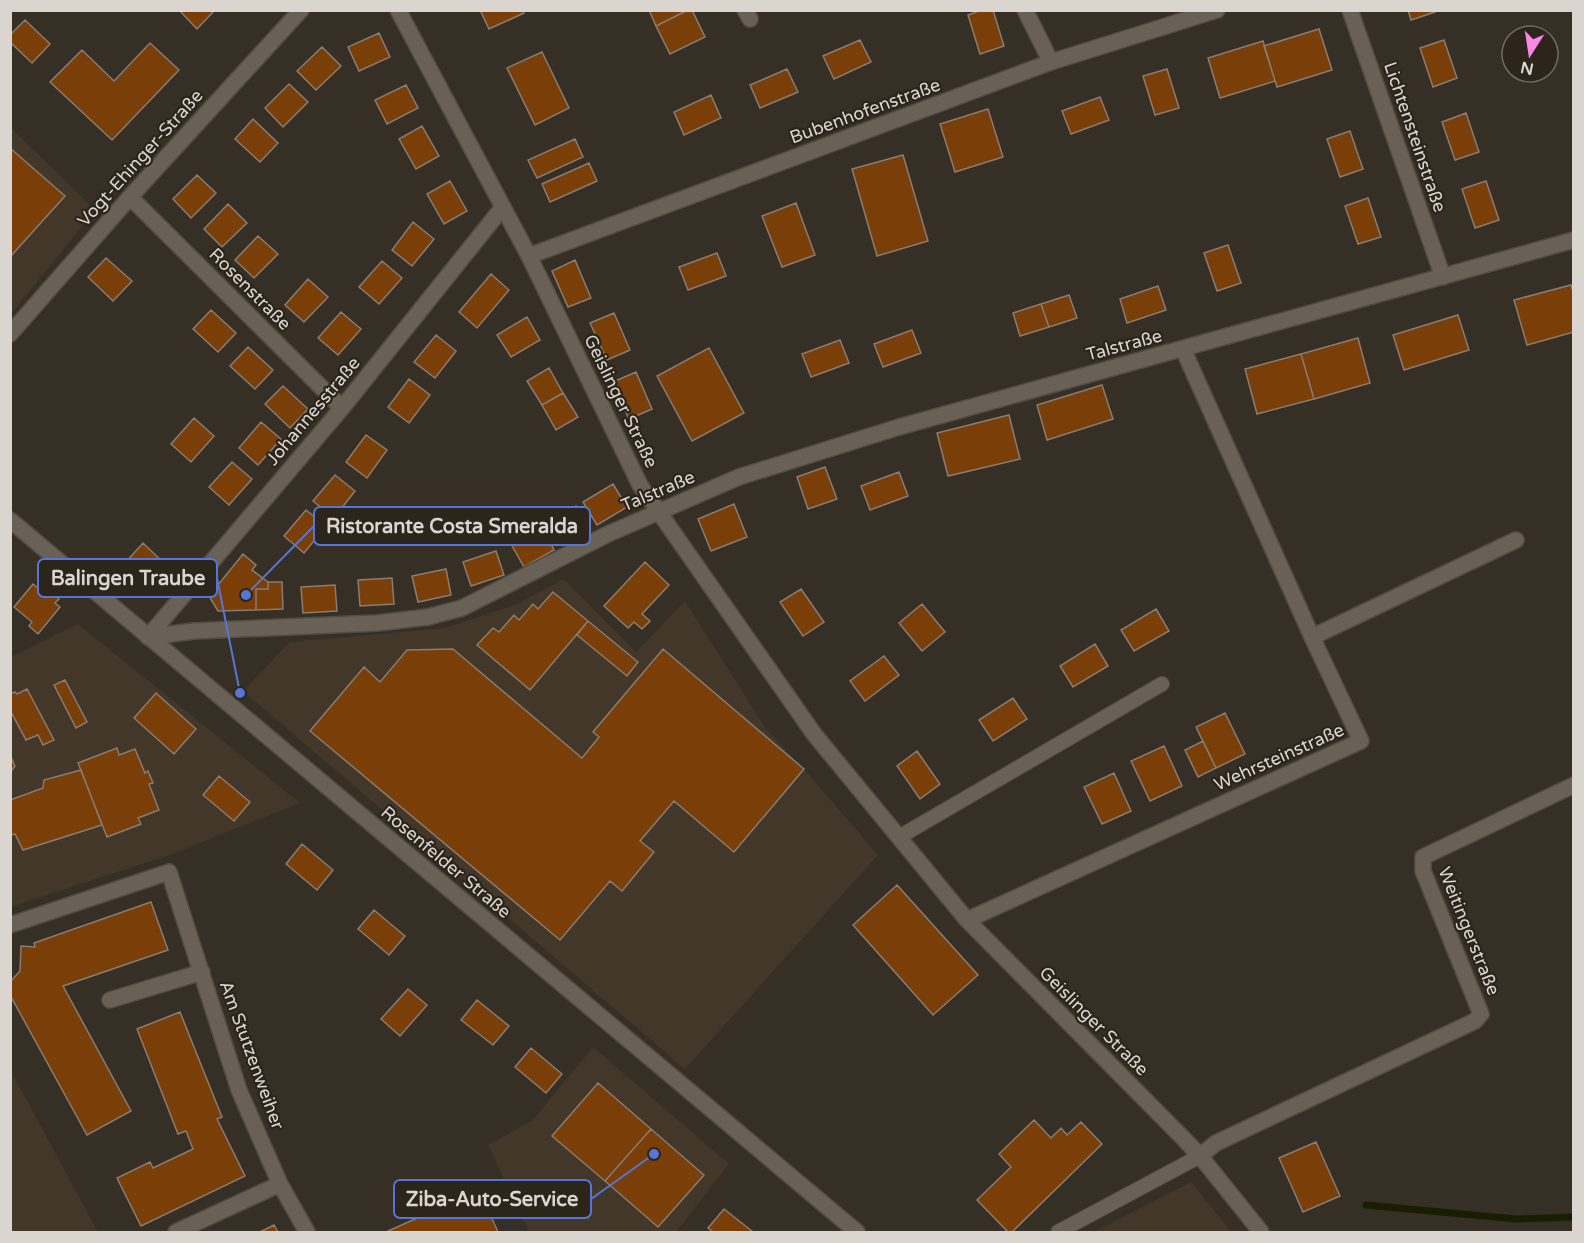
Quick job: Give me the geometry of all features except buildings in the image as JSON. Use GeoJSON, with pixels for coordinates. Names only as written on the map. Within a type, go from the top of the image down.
{"type":"FeatureCollection","features":[{"type":"Feature","properties":{"kind":"street","name":"Vogt-Ehinger-Straße"},"geometry":{"type":"LineString","coordinates":[[10,334],[130,197],[301,10]]}},
{"type":"Feature","properties":{"kind":"street","name":"Geislinger Straße"},"geometry":{"type":"LineString","coordinates":[[398,10],[529,256],[640,486],[814,734],[967,920],[1200,1156],[1261,1233]]}},
{"type":"Feature","properties":{"kind":"street"},"geometry":{"type":"LineString","coordinates":[[1025,10],[1052,62]]}},
{"type":"Feature","properties":{"kind":"street","name":"Bubenhofenstraße"},"geometry":{"type":"LineString","coordinates":[[529,256],[1052,62],[1217,10]]}},
{"type":"Feature","properties":{"kind":"street","name":"Lichtensteinstraße"},"geometry":{"type":"LineString","coordinates":[[1350,10],[1443,277]]}},
{"type":"Feature","properties":{"kind":"street","name":"Rosenstraße"},"geometry":{"type":"LineString","coordinates":[[130,197],[342,408]]}},
{"type":"Feature","properties":{"kind":"street","name":"Johannesstraße"},"geometry":{"type":"LineString","coordinates":[[148,637],[342,408],[503,207]]}},
{"type":"Feature","properties":{"kind":"street","name":"Talstraße"},"geometry":{"type":"LineString","coordinates":[[148,637],[194,631],[377,623],[428,617],[462,608],[608,534],[738,477],[878,434],[1574,240]]}},
{"type":"Feature","properties":{"kind":"street","name":"Talstraße"},"geometry":{"type":"LineString","coordinates":[[1183,349],[1312,637]]}},
{"type":"Feature","properties":{"kind":"street","name":"Rosenfelder Straße"},"geometry":{"type":"LineString","coordinates":[[10,520],[857,1233]]}},
{"type":"Feature","properties":{"kind":"street"},"geometry":{"type":"LineString","coordinates":[[1312,637],[1516,540]]}},
{"type":"Feature","properties":{"kind":"street","name":"Wehrsteinstraße"},"geometry":{"type":"LineString","coordinates":[[967,920],[1361,741],[1312,637]]}},
{"type":"Feature","properties":{"kind":"street","name":"Weitingerstraße"},"geometry":{"type":"LineString","coordinates":[[1200,1156],[1216,1143],[1475,1022],[1481,1014],[1423,871],[1423,857],[1574,785]]}},
{"type":"Feature","properties":{"kind":"street","name":"Am Stutzenweiher"},"geometry":{"type":"LineString","coordinates":[[10,925],[170,872],[239,1090],[280,1184],[308,1233]]}},
{"type":"Feature","properties":{"kind":"street","name":"Am Stutzenweiher"},"geometry":{"type":"LineString","coordinates":[[110,1000],[202,972]]}},
{"type":"Feature","properties":{"kind":"street"},"geometry":{"type":"LineString","coordinates":[[176,1233],[280,1184]]}},
{"type":"Feature","properties":{"kind":"lane"},"geometry":{"type":"LineString","coordinates":[[899,837],[1162,684]]}},
{"type":"Feature","properties":{"kind":"lane"},"geometry":{"type":"LineString","coordinates":[[1058,1233],[1200,1156]]}},
{"type":"Feature","properties":{"kind":"shaded area"},"geometry":{"type":"Polygon","coordinates":[[[11,128],[95,210],[11,314],[11,128]]]}},
{"type":"Feature","properties":{"kind":"shaded area"},"geometry":{"type":"Polygon","coordinates":[[[564,579],[636,652],[685,601],[766,729],[804,769],[878,855],[685,1069],[243,691],[290,642],[445,628],[515,605],[564,579]]]}},
{"type":"Feature","properties":{"kind":"shaded area"},"geometry":{"type":"Polygon","coordinates":[[[78,624],[300,803],[175,853],[11,907],[11,657],[78,624]]]}},
{"type":"Feature","properties":{"kind":"shaded area"},"geometry":{"type":"Polygon","coordinates":[[[593,1047],[729,1164],[676,1232],[529,1232],[488,1145],[532,1121],[593,1047]]]}},
{"type":"Feature","properties":{"kind":"shaded area"},"geometry":{"type":"Polygon","coordinates":[[[11,1071],[98,1232],[11,1232],[11,1071]]]}},
{"type":"Feature","properties":{"kind":"shaded area"},"geometry":{"type":"Polygon","coordinates":[[[1191,1182],[1231,1232],[1094,1232],[1191,1182]]]}},
{"type":"Feature","properties":{"kind":"waterway"},"geometry":{"type":"LineString","coordinates":[[1366,1205],[1516,1219],[1574,1217]]}},
{"type":"Feature","properties":{"kind":"place","name":"Ristorante Costa Smeralda"},"geometry":{"type":"Point","coordinates":[246,595]}},
{"type":"Feature","properties":{"kind":"place","name":"Balingen Traube"},"geometry":{"type":"Point","coordinates":[240,693]}},
{"type":"Feature","properties":{"kind":"place","name":"Ziba-Auto-Service"},"geometry":{"type":"Point","coordinates":[654,1154]}}]}
